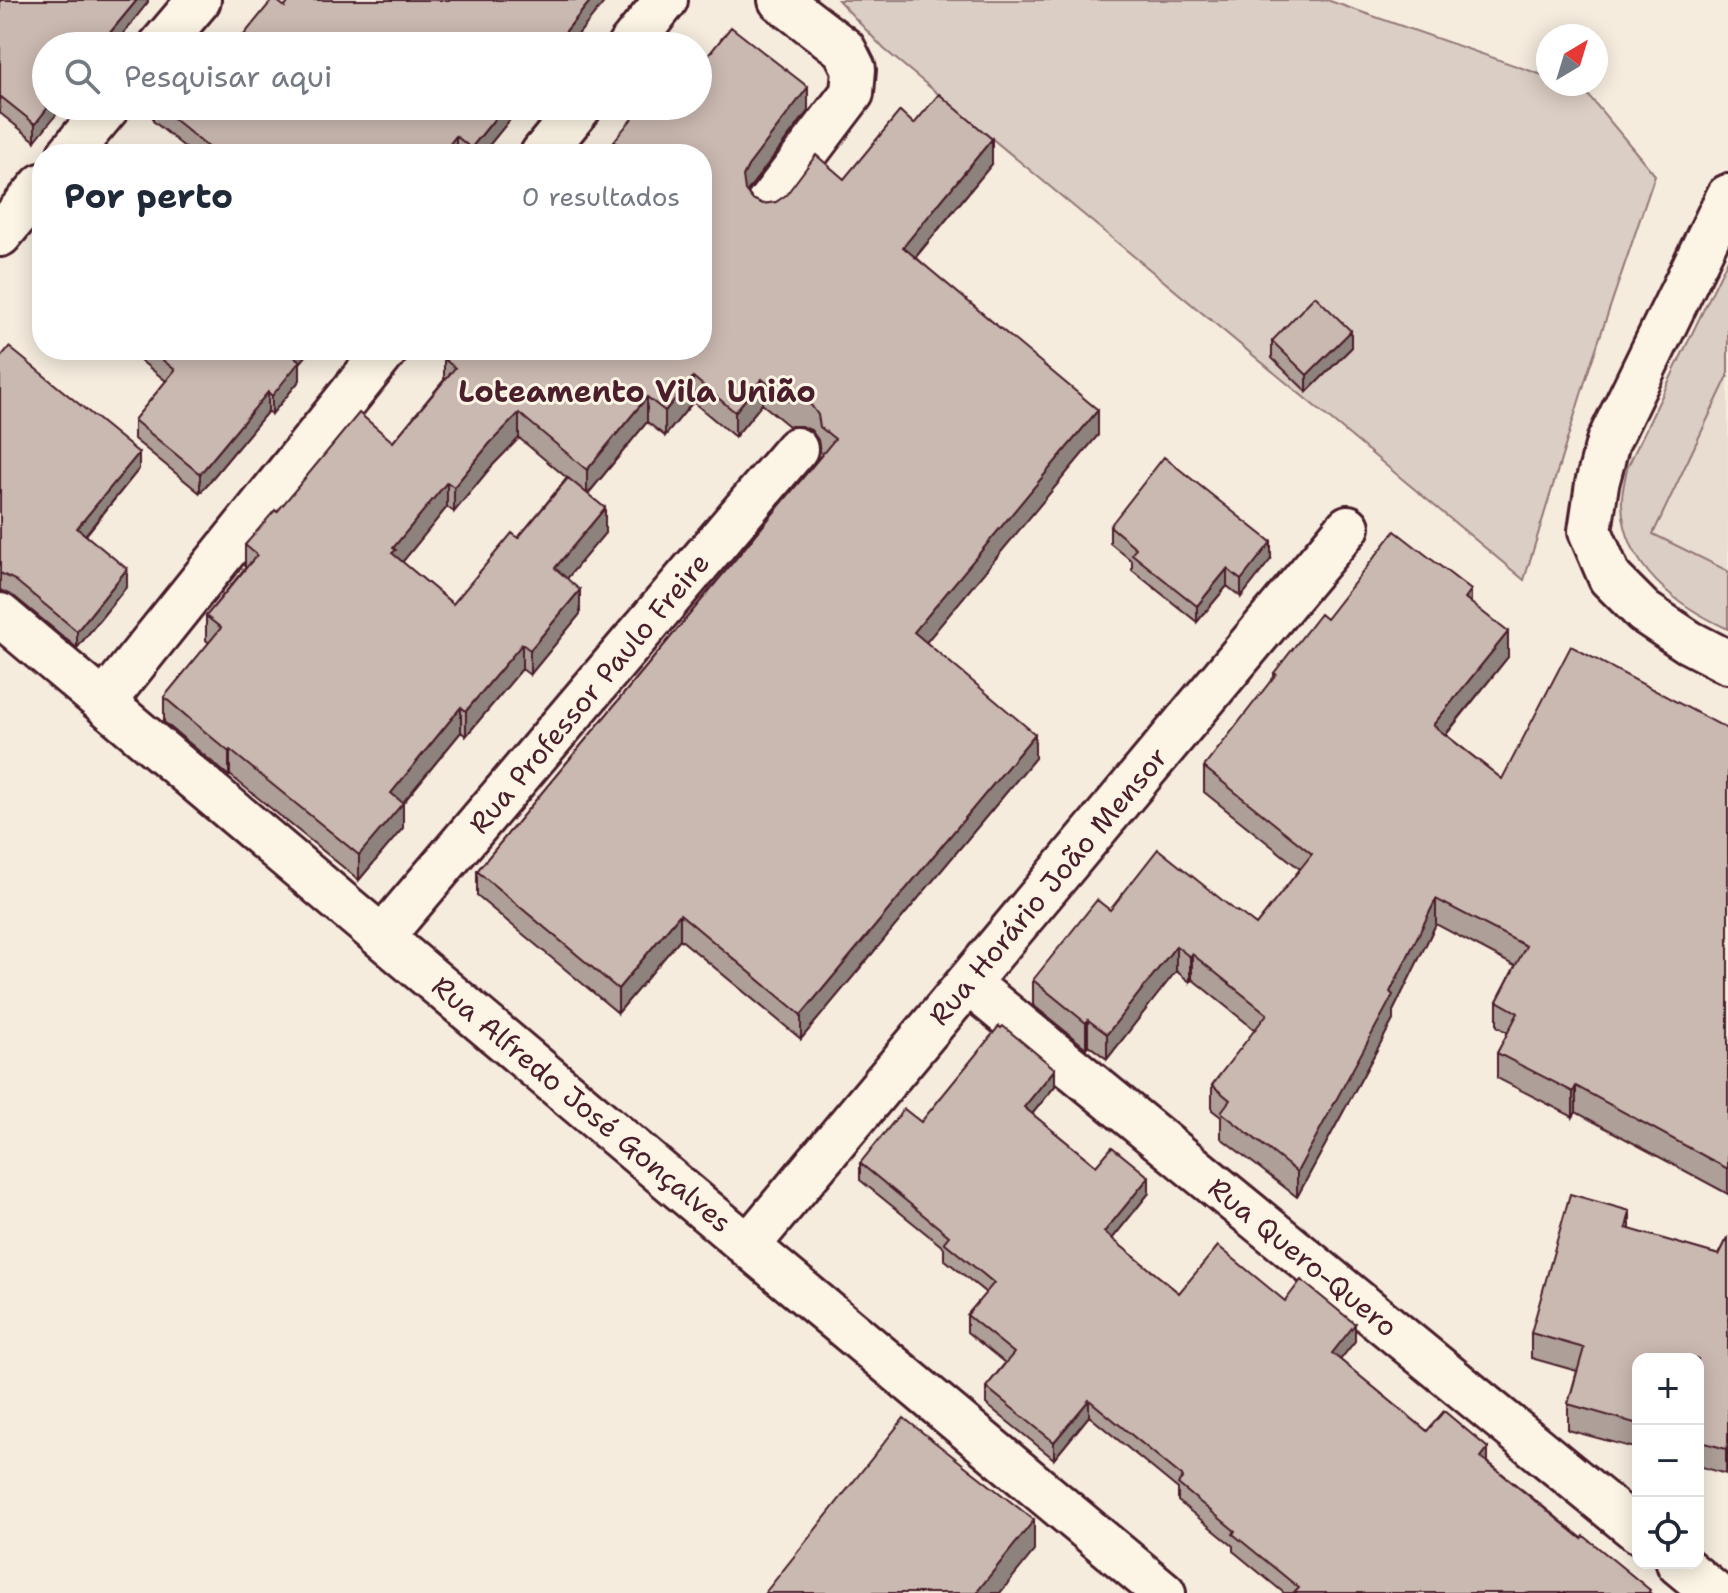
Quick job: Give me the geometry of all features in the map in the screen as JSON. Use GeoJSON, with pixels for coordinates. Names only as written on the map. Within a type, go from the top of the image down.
{"type":"FeatureCollection","features":[{"type":"Feature","properties":{"kind":"street"},"geometry":{"type":"LineString","coordinates":[[172,32],[199,0]]}},
{"type":"Feature","properties":{"kind":"street"},"geometry":{"type":"LineString","coordinates":[[640,32],[666,0]]}},
{"type":"Feature","properties":{"kind":"street"},"geometry":{"type":"LineString","coordinates":[[767,205],[852,93],[854,69],[844,49],[780,0]]}},
{"type":"Feature","properties":{"kind":"street"},"geometry":{"type":"LineString","coordinates":[[77,144],[97,120]]}},
{"type":"Feature","properties":{"kind":"street"},"geometry":{"type":"LineString","coordinates":[[550,144],[570,120]]}},
{"type":"Feature","properties":{"kind":"street"},"geometry":{"type":"LineString","coordinates":[[1728,196],[1608,442],[1597,484],[1590,531],[1610,578],[1644,612],[1689,642],[1728,662]]}},
{"type":"Feature","properties":{"kind":"street"},"geometry":{"type":"LineString","coordinates":[[0,235],[32,197]]}},
{"type":"Feature","properties":{"kind":"street"},"geometry":{"type":"LineString","coordinates":[[104,702],[378,360]]}},
{"type":"Feature","properties":{"kind":"street","name":"Rua Professor Paulo Freire"},"geometry":{"type":"LineString","coordinates":[[383,936],[796,449]]}},
{"type":"Feature","properties":{"kind":"street","name":"Rua Horário João Mensor"},"geometry":{"type":"LineString","coordinates":[[748,1246],[1348,527]]}},
{"type":"Feature","properties":{"kind":"street","name":"Rua Alfredo José Gonçalves"},"geometry":{"type":"LineString","coordinates":[[0,615],[1164,1593]]}},
{"type":"Feature","properties":{"kind":"street","name":"Rua Quero-Quero"},"geometry":{"type":"LineString","coordinates":[[968,983],[1632,1526]]}},
{"type":"Feature","properties":{"kind":"street"},"geometry":{"type":"LineString","coordinates":[[1685,1569],[1714,1593]]}},
{"type":"Feature","properties":{"kind":"shaded area"},"geometry":{"type":"Polygon","coordinates":[[[838,0],[1327,0],[1536,73],[1536,96],[1589,96],[1655,175],[1587,375],[1524,580],[884,49],[838,0]]]}},
{"type":"Feature","properties":{"kind":"shaded area"},"geometry":{"type":"Polygon","coordinates":[[[1728,259],[1728,376],[1653,534],[1728,571],[1728,629],[1672,596],[1643,566],[1625,527],[1622,500],[1627,468],[1728,259]]]}},
{"type":"Feature","properties":{"kind":"shaded area"},"geometry":{"type":"Polygon","coordinates":[[[1728,376],[1728,571],[1653,534],[1728,376]]]}},
{"type":"Feature","properties":{"kind":"building"},"geometry":{"type":"Polygon","coordinates":[[[0,0],[137,0],[111,32],[32,32],[32,120],[38,120],[35,124],[0,96],[0,0]]]}},
{"type":"Feature","properties":{"kind":"building"},"geometry":{"type":"Polygon","coordinates":[[[272,0],[285,7],[290,0],[591,0],[565,32],[246,32],[272,0]]]}},
{"type":"Feature","properties":{"kind":"building"},"geometry":{"type":"Polygon","coordinates":[[[731,27],[808,87],[743,176],[745,190],[752,199],[763,204],[776,202],[786,195],[816,155],[844,179],[900,111],[914,124],[939,94],[992,139],[903,247],[1098,410],[914,632],[1035,734],[801,1015],[680,914],[618,989],[477,871],[835,439],[820,427],[818,415],[811,405],[789,401],[762,379],[735,412],[693,377],[665,411],[647,397],[587,470],[519,413],[454,487],[447,482],[392,553],[453,604],[512,533],[518,538],[568,478],[605,508],[555,568],[580,590],[530,650],[522,644],[466,711],[461,707],[391,793],[403,803],[359,855],[164,697],[221,628],[206,616],[257,555],[245,545],[275,510],[277,512],[359,413],[393,442],[455,368],[445,360],[712,360],[712,144],[618,144],[614,141],[631,120],[712,120],[712,51],[731,27]]]}},
{"type":"Feature","properties":{"kind":"building"},"geometry":{"type":"Polygon","coordinates":[[[175,120],[494,120],[474,144],[466,144],[456,136],[450,144],[204,144],[175,120]]]}},
{"type":"Feature","properties":{"kind":"building"},"geometry":{"type":"Polygon","coordinates":[[[1315,296],[1351,331],[1307,375],[1272,341],[1315,296]]]}},
{"type":"Feature","properties":{"kind":"building"},"geometry":{"type":"Polygon","coordinates":[[[9,347],[139,453],[77,528],[127,569],[77,631],[15,580],[0,573],[0,358],[9,347]]]}},
{"type":"Feature","properties":{"kind":"building"},"geometry":{"type":"Polygon","coordinates":[[[162,360],[300,361],[272,396],[268,392],[200,474],[134,420],[175,370],[162,360]]]}},
{"type":"Feature","properties":{"kind":"building"},"geometry":{"type":"Polygon","coordinates":[[[1164,457],[1271,542],[1241,580],[1227,569],[1197,606],[1132,554],[1136,548],[1110,526],[1164,457]]]}},
{"type":"Feature","properties":{"kind":"building"},"geometry":{"type":"Polygon","coordinates":[[[1395,531],[1471,590],[1465,598],[1508,632],[1433,725],[1502,779],[1571,646],[1728,729],[1728,1169],[1576,1086],[1573,1092],[1497,1053],[1518,1013],[1497,1001],[1526,946],[1436,899],[1390,992],[1393,995],[1297,1172],[1221,1112],[1230,1100],[1212,1085],[1267,1014],[1192,954],[1190,957],[1176,946],[1107,1034],[1088,1020],[1086,1023],[1033,980],[1097,900],[1110,910],[1158,849],[1256,925],[1312,854],[1204,767],[1320,614],[1326,619],[1395,531]]]}},
{"type":"Feature","properties":{"kind":"building"},"geometry":{"type":"Polygon","coordinates":[[[999,1026],[1003,1026],[1055,1069],[1024,1107],[1096,1166],[1112,1147],[1149,1177],[1104,1232],[1179,1293],[1218,1246],[1285,1301],[1301,1280],[1355,1324],[1332,1353],[1427,1431],[1444,1411],[1488,1448],[1481,1457],[1582,1539],[1584,1536],[1650,1590],[1648,1593],[1294,1593],[1299,1588],[1178,1484],[1183,1477],[1089,1400],[1054,1442],[986,1387],[1014,1353],[967,1315],[994,1283],[944,1242],[949,1236],[860,1163],[904,1109],[921,1122],[999,1026]]]}},
{"type":"Feature","properties":{"kind":"building"},"geometry":{"type":"Polygon","coordinates":[[[1570,1194],[1630,1211],[1626,1228],[1719,1255],[1728,1237],[1726,1449],[1704,1443],[1704,1353],[1632,1353],[1632,1422],[1568,1404],[1584,1348],[1531,1333],[1570,1194]]]}},
{"type":"Feature","properties":{"kind":"building"},"geometry":{"type":"Polygon","coordinates":[[[904,1418],[1034,1520],[976,1593],[765,1593],[904,1418]]]}},
{"type":"Feature","properties":{"kind":"district","name":"Loteamento Vila União"},"geometry":{"type":"Point","coordinates":[637,391]}}]}
